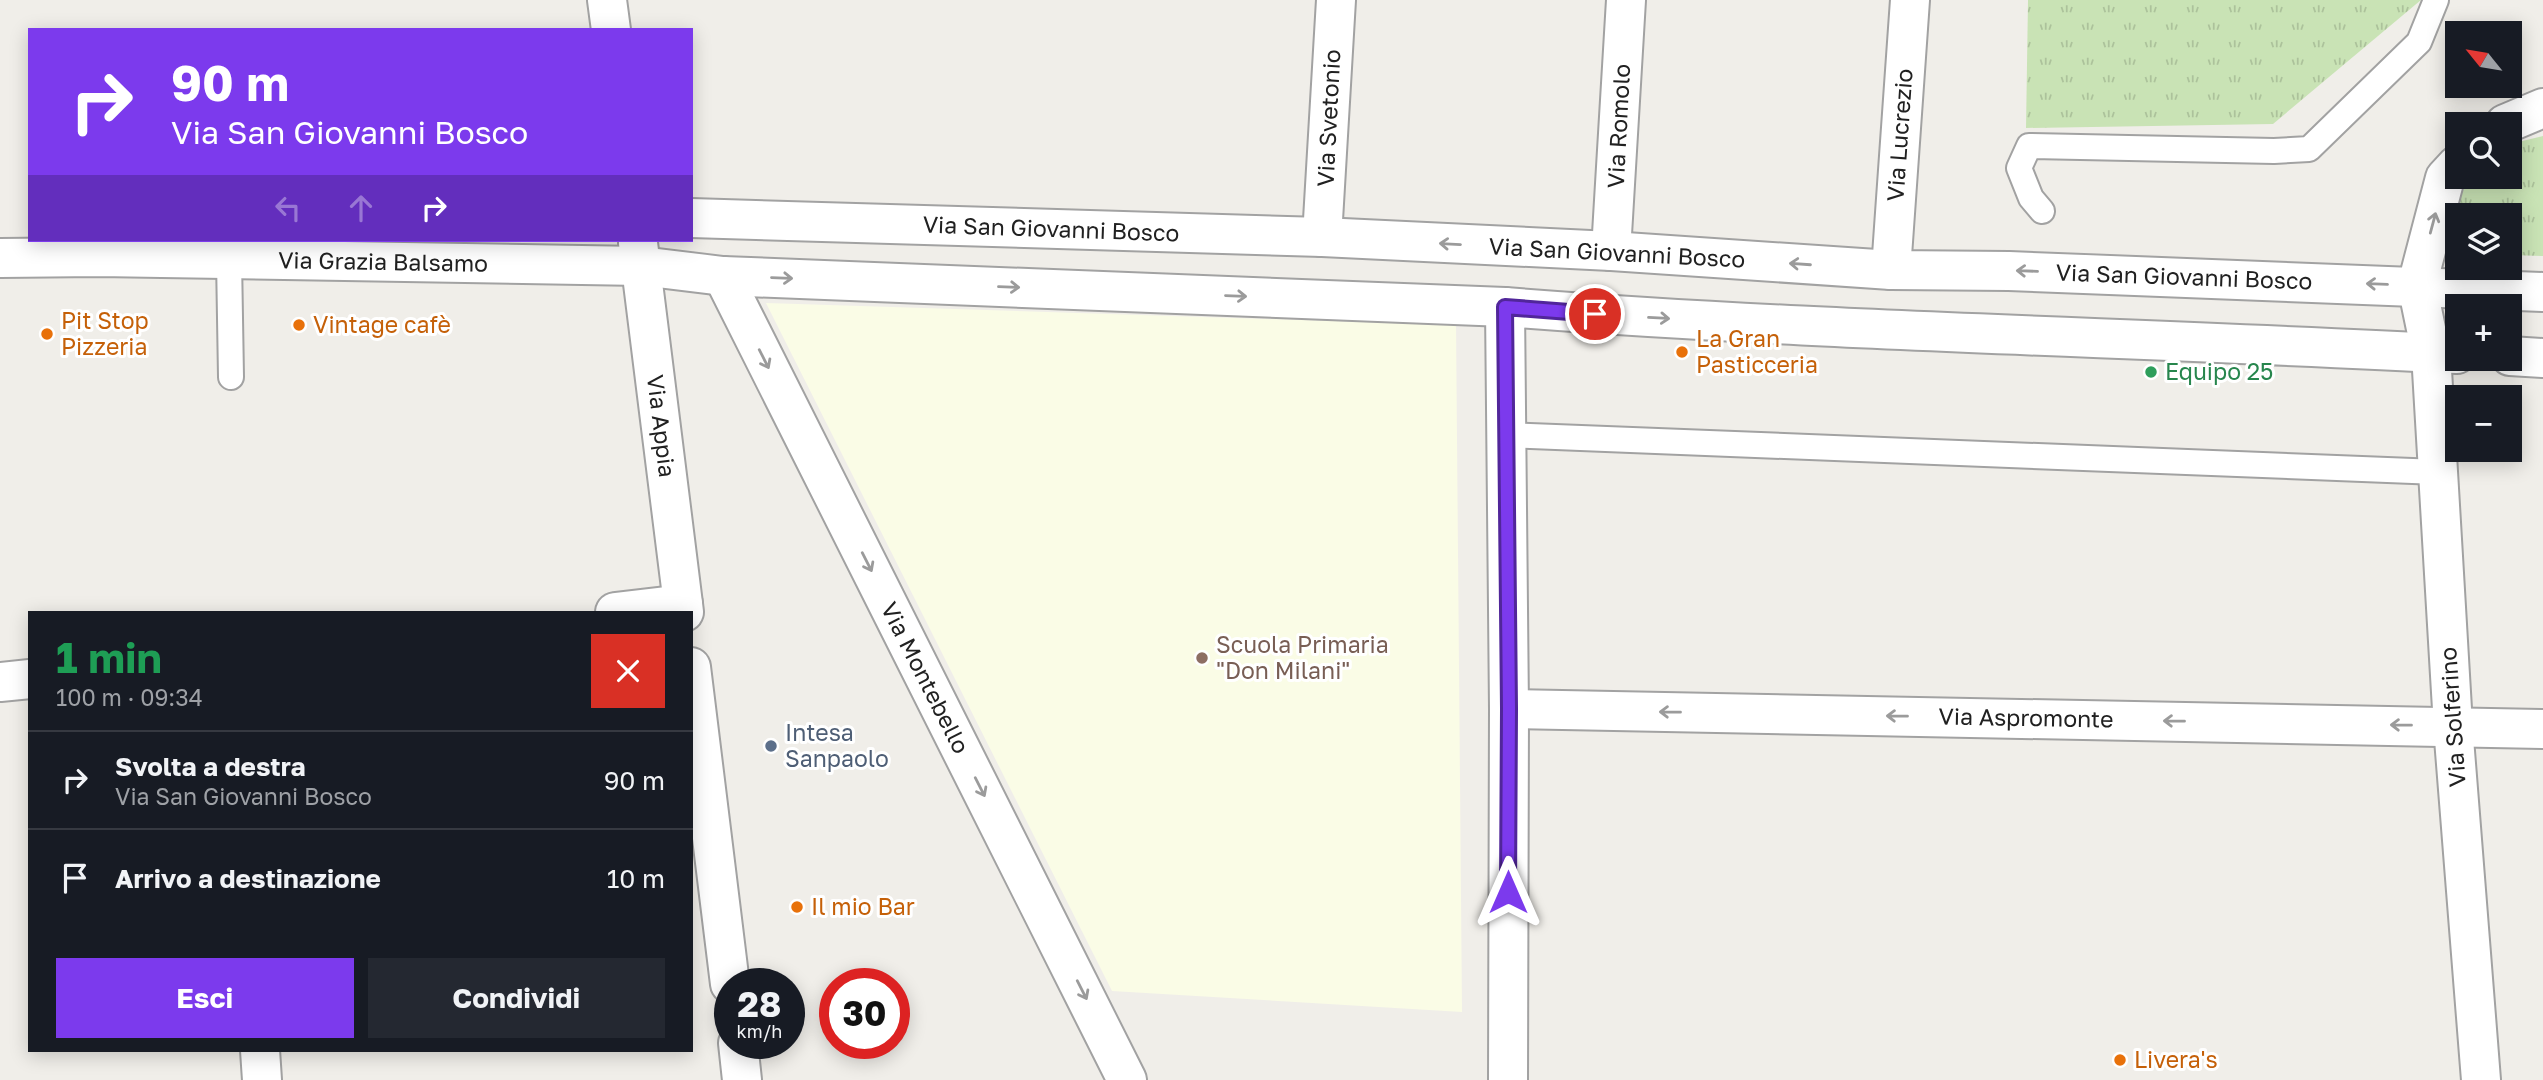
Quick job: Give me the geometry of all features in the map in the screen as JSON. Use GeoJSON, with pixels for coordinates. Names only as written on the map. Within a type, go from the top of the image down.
{"type":"FeatureCollection","features":[{"type":"Feature","properties":{"kind":"street"},"geometry":{"type":"LineString","coordinates":[[607,0],[611,28]]}},
{"type":"Feature","properties":{"kind":"street","name":"Via Svetonio"},"geometry":{"type":"LineString","coordinates":[[1322,237],[1336,0]]}},
{"type":"Feature","properties":{"kind":"street","name":"Via Romolo"},"geometry":{"type":"LineString","coordinates":[[1611,251],[1626,0]]}},
{"type":"Feature","properties":{"kind":"street","name":"Via Lucrezio"},"geometry":{"type":"LineString","coordinates":[[1891,270],[1910,0]]}},
{"type":"Feature","properties":{"kind":"street"},"geometry":{"type":"LineString","coordinates":[[2522,117],[2543,108]]}},
{"type":"Feature","properties":{"kind":"street"},"geometry":{"type":"LineString","coordinates":[[2417,285],[2445,178]]}},
{"type":"Feature","properties":{"kind":"street","name":"Via San Giovanni Bosco"},"geometry":{"type":"LineString","coordinates":[[693,218],[1322,237],[1611,251],[1891,270],[2009,271],[2543,292]]}},
{"type":"Feature","properties":{"kind":"street"},"geometry":{"type":"LineString","coordinates":[[639,253],[723,276],[1505,307],[1617,316],[2444,354]]}},
{"type":"Feature","properties":{"kind":"street","name":"Via Grazia Balsamo"},"geometry":{"type":"LineString","coordinates":[[0,258],[229,259],[639,253]]}},
{"type":"Feature","properties":{"kind":"street","name":"Via Appia"},"geometry":{"type":"LineString","coordinates":[[639,253],[684,608]]}},
{"type":"Feature","properties":{"kind":"street","name":"Via Montebello"},"geometry":{"type":"LineString","coordinates":[[723,276],[1127,1080]]}},
{"type":"Feature","properties":{"kind":"street","name":"Via Solferino"},"geometry":{"type":"LineString","coordinates":[[2417,285],[2444,354],[2438,472],[2453,726],[2481,1080]]}},
{"type":"Feature","properties":{"kind":"street"},"geometry":{"type":"LineString","coordinates":[[1505,307],[1509,709],[1508,1080]]}},
{"type":"Feature","properties":{"kind":"street"},"geometry":{"type":"LineString","coordinates":[[2522,357],[2543,358]]}},
{"type":"Feature","properties":{"kind":"street"},"geometry":{"type":"LineString","coordinates":[[632,611],[684,608]]}},
{"type":"Feature","properties":{"kind":"street"},"geometry":{"type":"LineString","coordinates":[[0,682],[28,679]]}},
{"type":"Feature","properties":{"kind":"street"},"geometry":{"type":"LineString","coordinates":[[693,683],[728,968]]}},
{"type":"Feature","properties":{"kind":"street","name":"Via Aspromonte"},"geometry":{"type":"LineString","coordinates":[[1509,709],[2543,729]]}},
{"type":"Feature","properties":{"kind":"street"},"geometry":{"type":"LineString","coordinates":[[260,1052],[262,1080]]}},
{"type":"Feature","properties":{"kind":"street"},"geometry":{"type":"LineString","coordinates":[[740,1059],[742,1080]]}},
{"type":"Feature","properties":{"kind":"lane"},"geometry":{"type":"LineString","coordinates":[[2042,211],[2031,198],[2019,168],[2029,146],[2274,152],[2309,149],[2419,42],[2437,0]]}},
{"type":"Feature","properties":{"kind":"lane"},"geometry":{"type":"LineString","coordinates":[[229,259],[231,377]]}},
{"type":"Feature","properties":{"kind":"lane"},"geometry":{"type":"LineString","coordinates":[[1506,435],[2438,472]]}},
{"type":"Feature","properties":{"kind":"shaded area","name":"Scuola Primaria \"Don Milani\""},"geometry":{"type":"Polygon","coordinates":[[[766,303],[1456,325],[1462,1012],[1112,991],[766,303]]]}},
{"type":"Feature","properties":{"kind":"green space"},"geometry":{"type":"Polygon","coordinates":[[[2028,0],[2421,0],[2273,124],[2026,128],[2028,0]]]}},
{"type":"Feature","properties":{"kind":"green space"},"geometry":{"type":"Polygon","coordinates":[[[2543,136],[2543,256],[2522,255],[2522,203],[2458,203],[2464,189],[2522,189],[2522,141],[2543,136]]]}},
{"type":"Feature","properties":{"kind":"place","name":"Vintage cafè"},"geometry":{"type":"Point","coordinates":[299,325]}},
{"type":"Feature","properties":{"kind":"place","name":"Pit Stop Pizzeria"},"geometry":{"type":"Point","coordinates":[47,334]}},
{"type":"Feature","properties":{"kind":"place","name":"La Gran Pasticceria"},"geometry":{"type":"Point","coordinates":[1682,352]}},
{"type":"Feature","properties":{"kind":"place","name":"Equipo 25"},"geometry":{"type":"Point","coordinates":[2151,372]}},
{"type":"Feature","properties":{"kind":"place","name":"Scuola Primaria \"Don Milani\""},"geometry":{"type":"Point","coordinates":[1202,658]}},
{"type":"Feature","properties":{"kind":"place","name":"Intesa Sanpaolo"},"geometry":{"type":"Point","coordinates":[771,746]}},
{"type":"Feature","properties":{"kind":"place","name":"Il mio Bar"},"geometry":{"type":"Point","coordinates":[797,907]}},
{"type":"Feature","properties":{"kind":"place","name":"Livera's"},"geometry":{"type":"Point","coordinates":[2120,1060]}},
{"type":"Feature","properties":{"kind":"route"},"geometry":{"type":"LineString","coordinates":[[1508,892],[1505,307],[1595,314]]}}]}
